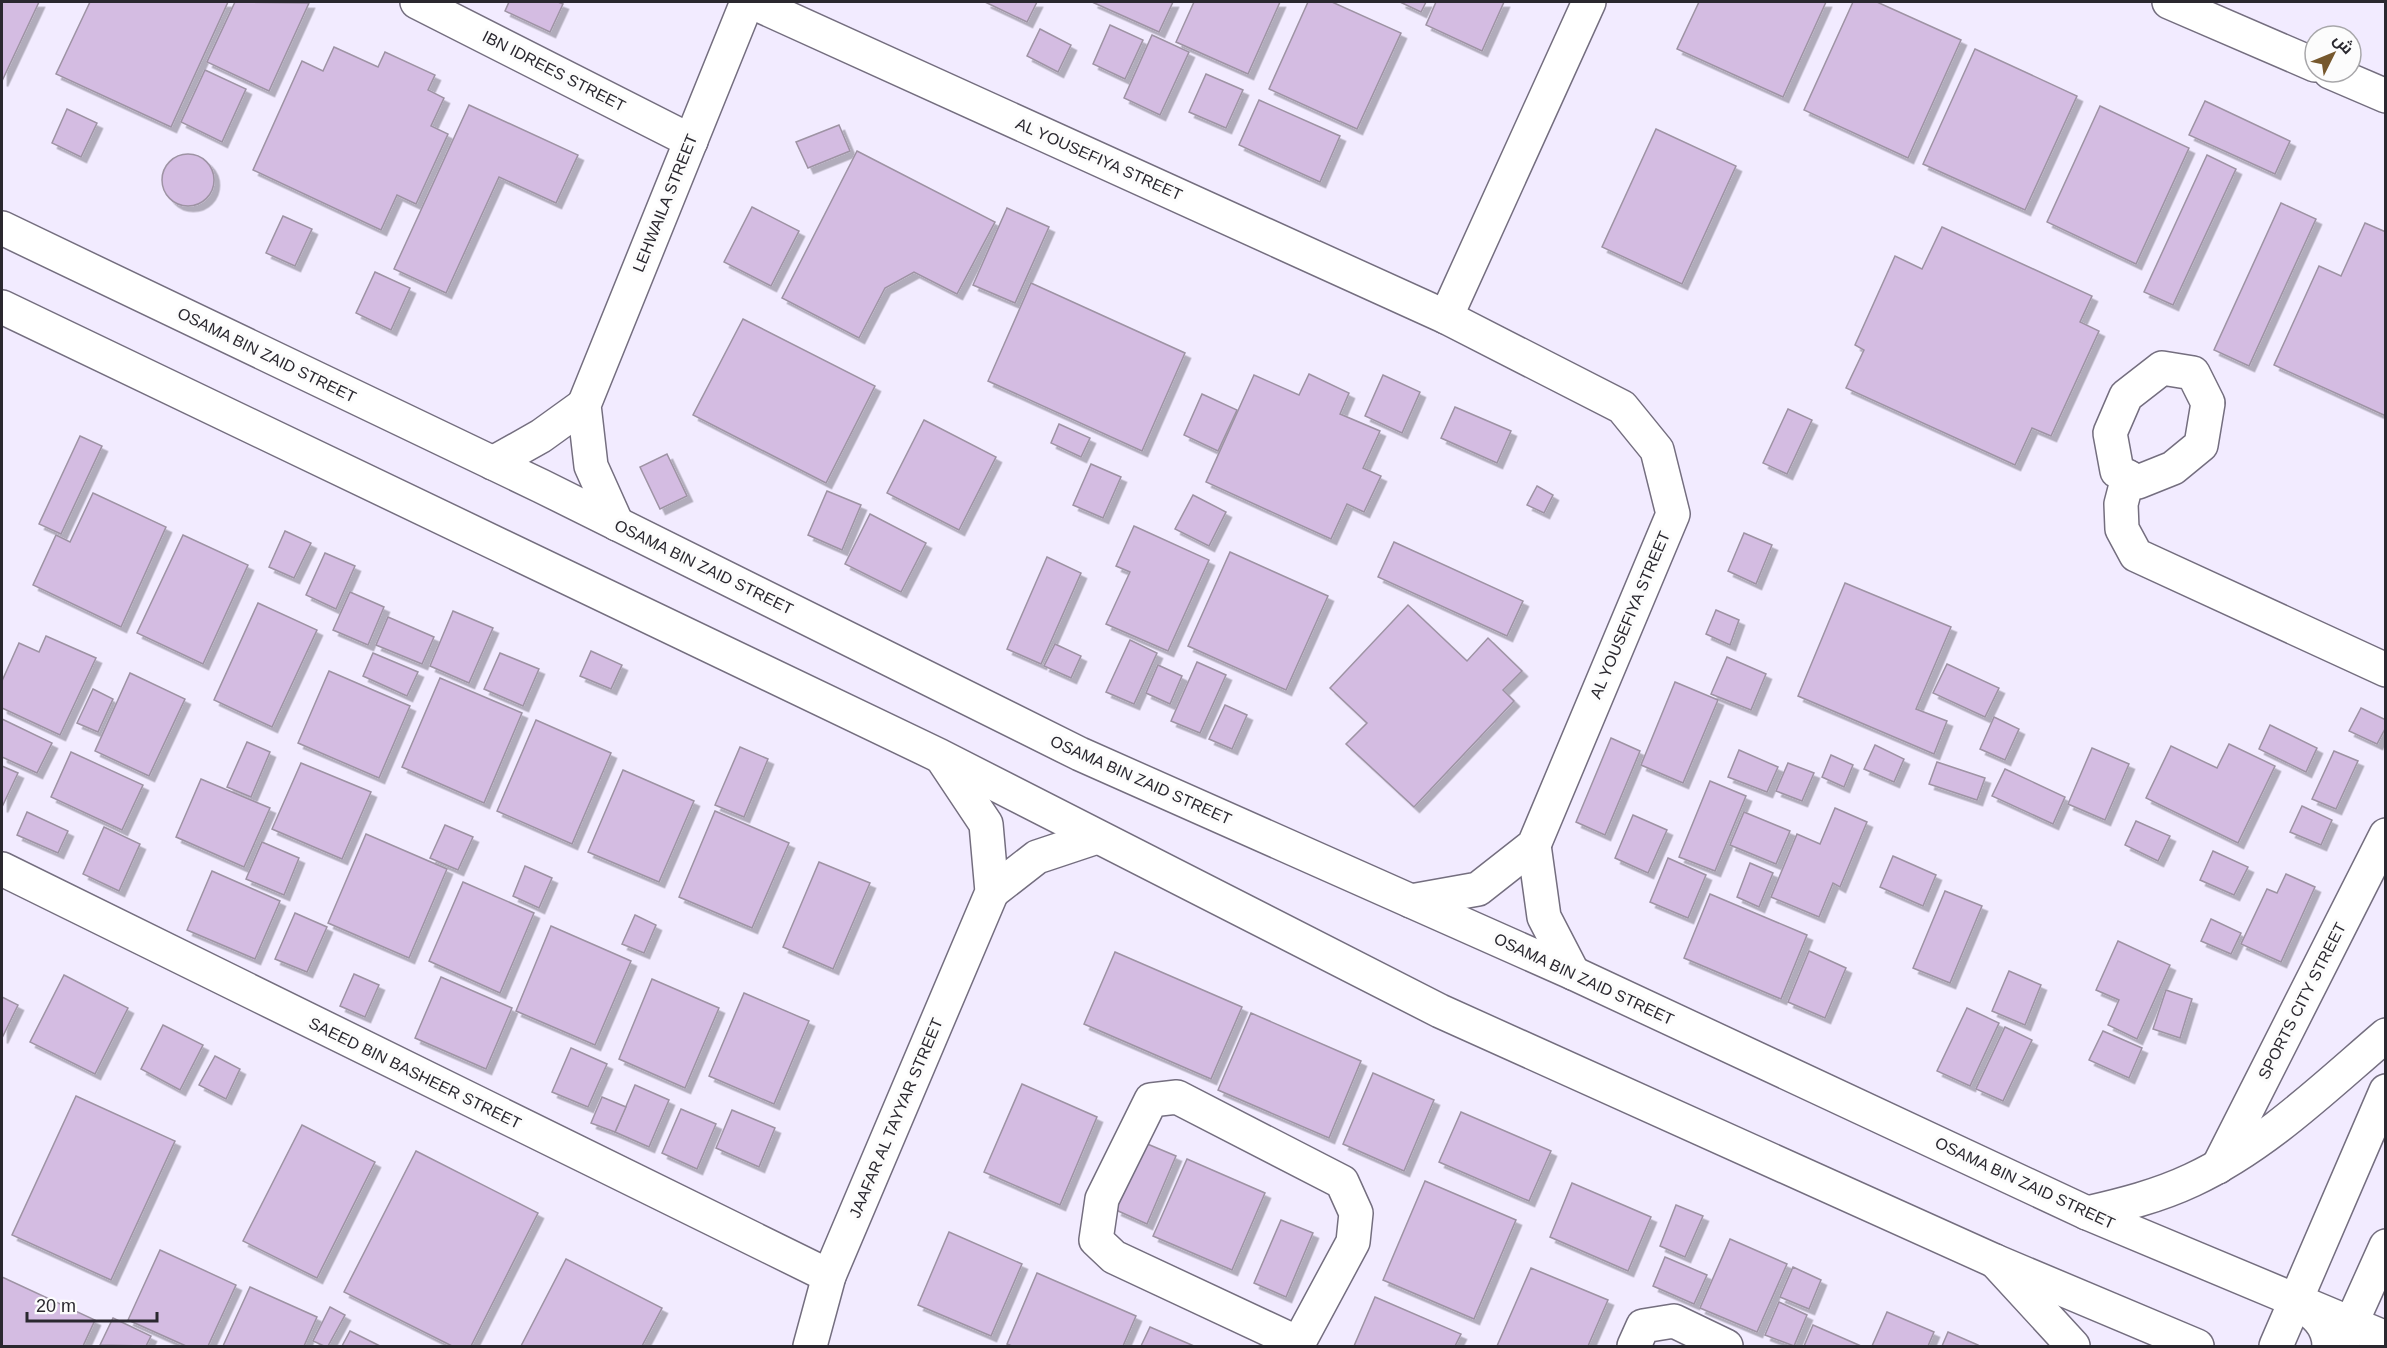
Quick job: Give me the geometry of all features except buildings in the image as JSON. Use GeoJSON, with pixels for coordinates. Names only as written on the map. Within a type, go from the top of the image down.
{"type":"FeatureCollection","features":[{"type":"Feature","properties":{"kind":"street","name":"IBN IDREES STREET"},"geometry":{"type":"LineString","coordinates":[[417,2],[691,141]]}},
{"type":"Feature","properties":{"kind":"street","name":"LEHWAILA STREET"},"geometry":{"type":"LineString","coordinates":[[617,524],[591,466],[584,405],[747,2]]}},
{"type":"Feature","properties":{"kind":"street","name":"AL YOUSEFIYA STREET"},"geometry":{"type":"LineString","coordinates":[[752,2],[1446,317],[1622,407],[1657,450],[1673,514],[1534,845],[1478,889],[1411,901]]}},
{"type":"Feature","properties":{"kind":"street"},"geometry":{"type":"LineString","coordinates":[[1446,317],[1589,2]]}},
{"type":"Feature","properties":{"kind":"street"},"geometry":{"type":"LineString","coordinates":[[2169,2],[2303,60]]}},
{"type":"Feature","properties":{"kind":"street"},"geometry":{"type":"LineString","coordinates":[[2358,84],[2385,96]]}},
{"type":"Feature","properties":{"kind":"street","name":"OSAMA BIN ZAID STREET"},"geometry":{"type":"LineString","coordinates":[[2,228],[493,463],[1080,754],[1573,973],[2087,1213],[2295,1300],[2347,1335],[2385,1338]]}},
{"type":"Feature","properties":{"kind":"street"},"geometry":{"type":"LineString","coordinates":[[2,307],[940,756],[1440,1011],[1995,1261],[2197,1347]]}},
{"type":"Feature","properties":{"kind":"street"},"geometry":{"type":"LineString","coordinates":[[493,463],[541,436],[584,405]]}},
{"type":"Feature","properties":{"kind":"street"},"geometry":{"type":"LineString","coordinates":[[2128,477],[2121,504],[2122,529],[2136,555],[2385,670]]}},
{"type":"Feature","properties":{"kind":"street","name":"JAAFAR AL TAYYAR STREET"},"geometry":{"type":"LineString","coordinates":[[810,1347],[829,1276],[992,892],[986,824],[940,756]]}},
{"type":"Feature","properties":{"kind":"street","name":"SPORTS CITY STREET"},"geometry":{"type":"LineString","coordinates":[[2218,1167],[2385,835]]}},
{"type":"Feature","properties":{"kind":"street","name":"JAAFAR AL TAYYAR STREET"},"geometry":{"type":"LineString","coordinates":[[992,892],[1037,857],[1097,837]]}},
{"type":"Feature","properties":{"kind":"street"},"geometry":{"type":"LineString","coordinates":[[1534,845],[1544,917],[1573,973]]}},
{"type":"Feature","properties":{"kind":"street","name":"SAEED BIN BASHEER STREET"},"geometry":{"type":"LineString","coordinates":[[2,869],[829,1276]]}},
{"type":"Feature","properties":{"kind":"street"},"geometry":{"type":"LineString","coordinates":[[2087,1213],[2169,1190],[2218,1167],[2281,1123],[2385,1035]]}},
{"type":"Feature","properties":{"kind":"street"},"geometry":{"type":"LineString","coordinates":[[2276,1347],[2385,1091]]}},
{"type":"Feature","properties":{"kind":"street"},"geometry":{"type":"LineString","coordinates":[[1178,1097],[1342,1182],[1356,1213],[1353,1242],[1298,1345],[1114,1257],[1096,1240],[1102,1199],[1151,1100],[1178,1097]]}},
{"type":"Feature","properties":{"kind":"street"},"geometry":{"type":"LineString","coordinates":[[2347,1335],[2385,1246]]}},
{"type":"Feature","properties":{"kind":"street"},"geometry":{"type":"LineString","coordinates":[[1995,1261],[2073,1347]]}},
{"type":"Feature","properties":{"kind":"street"},"geometry":{"type":"LineString","coordinates":[[2295,1300],[2320,1321],[2326,1332],[2329,1347]]}},
{"type":"Feature","properties":{"kind":"street"},"geometry":{"type":"LineString","coordinates":[[1634,1347],[1643,1326],[1674,1321],[1726,1347]]}}]}
